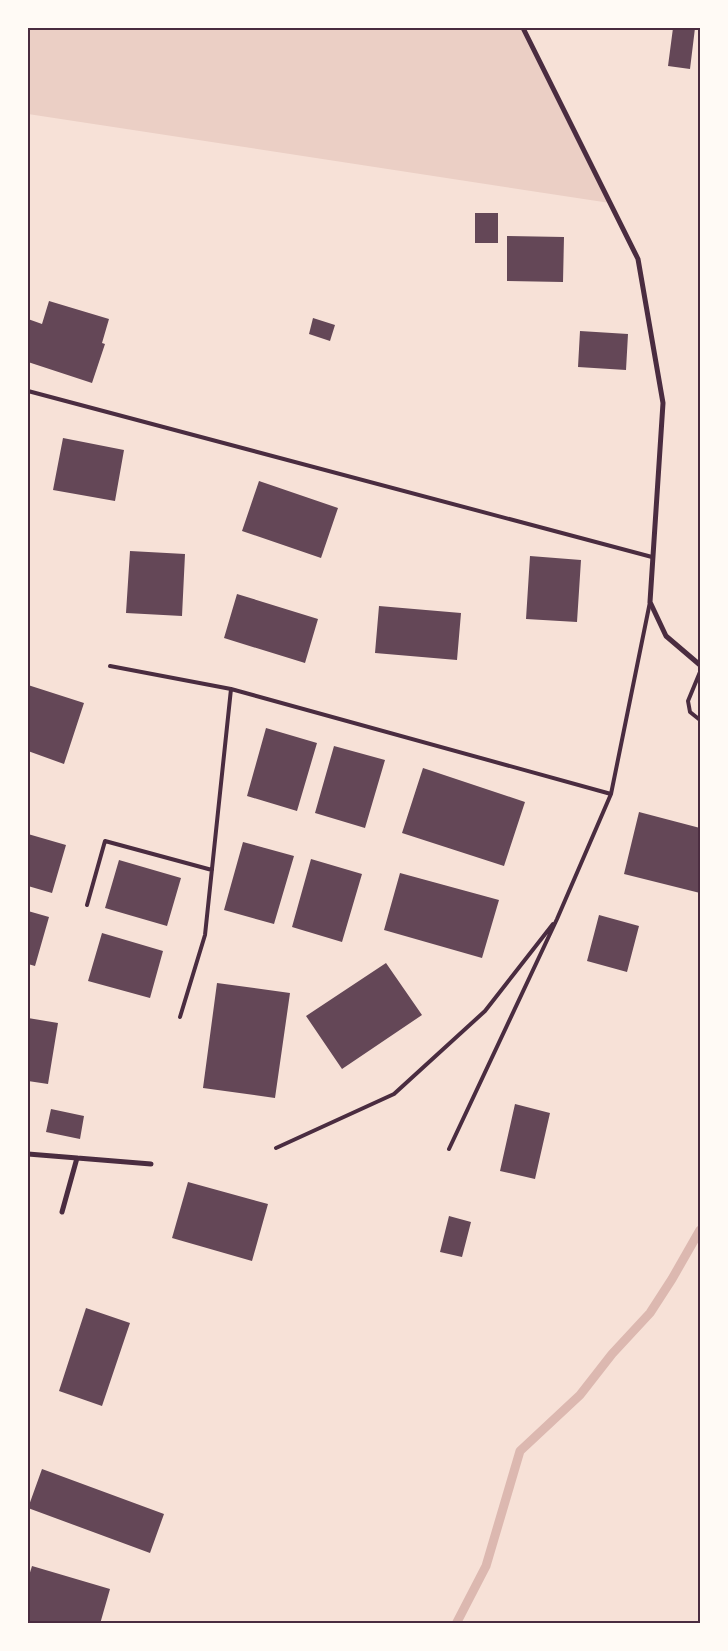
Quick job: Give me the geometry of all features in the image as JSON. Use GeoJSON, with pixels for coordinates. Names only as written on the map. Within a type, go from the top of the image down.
{"type":"FeatureCollection","features":[{"type":"Feature","properties":{"kind":"street"},"geometry":{"type":"LineString","coordinates":[[522,28],[638,259],[663,403],[650,602],[666,636],[700,664]]}},
{"type":"Feature","properties":{"kind":"street"},"geometry":{"type":"LineString","coordinates":[[28,1154],[151,1164]]}},
{"type":"Feature","properties":{"kind":"street"},"geometry":{"type":"LineString","coordinates":[[62,1212],[77,1158]]}},
{"type":"Feature","properties":{"kind":"lane"},"geometry":{"type":"LineString","coordinates":[[28,391],[652,557]]}},
{"type":"Feature","properties":{"kind":"lane"},"geometry":{"type":"LineString","coordinates":[[449,1149],[557,919],[611,794],[650,602]]}},
{"type":"Feature","properties":{"kind":"lane"},"geometry":{"type":"LineString","coordinates":[[110,666],[231,689],[611,794]]}},
{"type":"Feature","properties":{"kind":"lane"},"geometry":{"type":"LineString","coordinates":[[700,672],[688,701],[690,712],[700,720]]}},
{"type":"Feature","properties":{"kind":"lane"},"geometry":{"type":"LineString","coordinates":[[180,1017],[205,935],[231,689]]}},
{"type":"Feature","properties":{"kind":"lane"},"geometry":{"type":"LineString","coordinates":[[87,905],[106,841],[212,870]]}},
{"type":"Feature","properties":{"kind":"lane"},"geometry":{"type":"LineString","coordinates":[[276,1148],[394,1094],[484,1012],[557,919]]}},
{"type":"Feature","properties":{"kind":"shaded area"},"geometry":{"type":"Polygon","coordinates":[[[28,28],[523,28],[610,203],[28,114],[28,28]]]}},
{"type":"Feature","properties":{"kind":"building"},"geometry":{"type":"Polygon","coordinates":[[[673,28],[695,28],[690,69],[668,66],[673,28]]]}},
{"type":"Feature","properties":{"kind":"building"},"geometry":{"type":"Polygon","coordinates":[[[475,213],[498,213],[498,243],[475,243],[475,213]]]}},
{"type":"Feature","properties":{"kind":"building"},"geometry":{"type":"Polygon","coordinates":[[[507,236],[564,237],[563,282],[507,281],[507,236]]]}},
{"type":"Feature","properties":{"kind":"building"},"geometry":{"type":"Polygon","coordinates":[[[49,301],[109,319],[102,343],[105,344],[92,383],[28,362],[28,319],[42,324],[49,301]]]}},
{"type":"Feature","properties":{"kind":"building"},"geometry":{"type":"Polygon","coordinates":[[[313,318],[335,325],[330,341],[309,334],[313,318]]]}},
{"type":"Feature","properties":{"kind":"building"},"geometry":{"type":"Polygon","coordinates":[[[580,331],[628,334],[626,370],[578,367],[580,331]]]}},
{"type":"Feature","properties":{"kind":"building"},"geometry":{"type":"Polygon","coordinates":[[[63,438],[124,450],[115,501],[53,490],[63,438]]]}},
{"type":"Feature","properties":{"kind":"building"},"geometry":{"type":"Polygon","coordinates":[[[259,481],[338,508],[321,558],[242,531],[259,481]]]}},
{"type":"Feature","properties":{"kind":"building"},"geometry":{"type":"Polygon","coordinates":[[[130,551],[185,554],[182,616],[126,613],[130,551]]]}},
{"type":"Feature","properties":{"kind":"building"},"geometry":{"type":"Polygon","coordinates":[[[530,556],[581,560],[577,622],[526,619],[530,556]]]}},
{"type":"Feature","properties":{"kind":"building"},"geometry":{"type":"Polygon","coordinates":[[[237,594],[318,619],[305,663],[224,638],[237,594]]]}},
{"type":"Feature","properties":{"kind":"building"},"geometry":{"type":"Polygon","coordinates":[[[379,606],[461,613],[457,660],[375,653],[379,606]]]}},
{"type":"Feature","properties":{"kind":"building"},"geometry":{"type":"Polygon","coordinates":[[[28,685],[84,703],[64,764],[28,751],[28,685]]]}},
{"type":"Feature","properties":{"kind":"building"},"geometry":{"type":"Polygon","coordinates":[[[266,728],[317,743],[297,811],[247,796],[266,728]]]}},
{"type":"Feature","properties":{"kind":"building"},"geometry":{"type":"Polygon","coordinates":[[[334,746],[385,760],[365,828],[315,813],[334,746]]]}},
{"type":"Feature","properties":{"kind":"building"},"geometry":{"type":"Polygon","coordinates":[[[423,768],[525,802],[504,866],[402,833],[423,768]]]}},
{"type":"Feature","properties":{"kind":"building"},"geometry":{"type":"Polygon","coordinates":[[[639,812],[700,828],[700,893],[624,874],[639,812]]]}},
{"type":"Feature","properties":{"kind":"building"},"geometry":{"type":"Polygon","coordinates":[[[28,834],[66,845],[52,893],[28,886],[28,834]]]}},
{"type":"Feature","properties":{"kind":"building"},"geometry":{"type":"Polygon","coordinates":[[[243,842],[294,856],[274,924],[224,910],[243,842]]]}},
{"type":"Feature","properties":{"kind":"building"},"geometry":{"type":"Polygon","coordinates":[[[311,859],[362,874],[342,942],[292,927],[311,859]]]}},
{"type":"Feature","properties":{"kind":"building"},"geometry":{"type":"Polygon","coordinates":[[[119,860],[181,878],[167,926],[105,908],[119,860]]]}},
{"type":"Feature","properties":{"kind":"building"},"geometry":{"type":"Polygon","coordinates":[[[400,873],[499,900],[482,958],[384,930],[400,873]]]}},
{"type":"Feature","properties":{"kind":"building"},"geometry":{"type":"Polygon","coordinates":[[[28,911],[49,917],[35,966],[28,964],[28,911]]]}},
{"type":"Feature","properties":{"kind":"building"},"geometry":{"type":"Polygon","coordinates":[[[599,915],[639,926],[627,972],[587,961],[599,915]]]}},
{"type":"Feature","properties":{"kind":"building"},"geometry":{"type":"Polygon","coordinates":[[[102,933],[163,951],[150,998],[88,981],[102,933]]]}},
{"type":"Feature","properties":{"kind":"building"},"geometry":{"type":"Polygon","coordinates":[[[386,963],[422,1015],[342,1069],[306,1016],[386,963]]]}},
{"type":"Feature","properties":{"kind":"building"},"geometry":{"type":"Polygon","coordinates":[[[217,983],[290,993],[275,1098],[203,1088],[217,983]]]}},
{"type":"Feature","properties":{"kind":"building"},"geometry":{"type":"Polygon","coordinates":[[[28,1018],[58,1023],[48,1084],[28,1081],[28,1018]]]}},
{"type":"Feature","properties":{"kind":"building"},"geometry":{"type":"Polygon","coordinates":[[[515,1104],[550,1113],[535,1179],[500,1171],[515,1104]]]}},
{"type":"Feature","properties":{"kind":"building"},"geometry":{"type":"Polygon","coordinates":[[[51,1109],[84,1116],[80,1139],[46,1132],[51,1109]]]}},
{"type":"Feature","properties":{"kind":"building"},"geometry":{"type":"Polygon","coordinates":[[[188,1182],[268,1204],[252,1261],[172,1238],[188,1182]]]}},
{"type":"Feature","properties":{"kind":"building"},"geometry":{"type":"Polygon","coordinates":[[[449,1216],[471,1222],[462,1257],[440,1252],[449,1216]]]}},
{"type":"Feature","properties":{"kind":"building"},"geometry":{"type":"Polygon","coordinates":[[[86,1308],[130,1323],[102,1406],[59,1391],[86,1308]]]}},
{"type":"Feature","properties":{"kind":"building"},"geometry":{"type":"Polygon","coordinates":[[[42,1469],[164,1514],[150,1553],[28,1508],[42,1469]]]}},
{"type":"Feature","properties":{"kind":"building"},"geometry":{"type":"Polygon","coordinates":[[[32,1566],[110,1589],[100,1624],[28,1624],[28,1579],[32,1566]]]}},
{"type":"Feature","properties":{"kind":"waterway"},"geometry":{"type":"LineString","coordinates":[[456,1624],[486,1566],[520,1451],[580,1395],[612,1354],[650,1313],[700,1230]]}}]}
